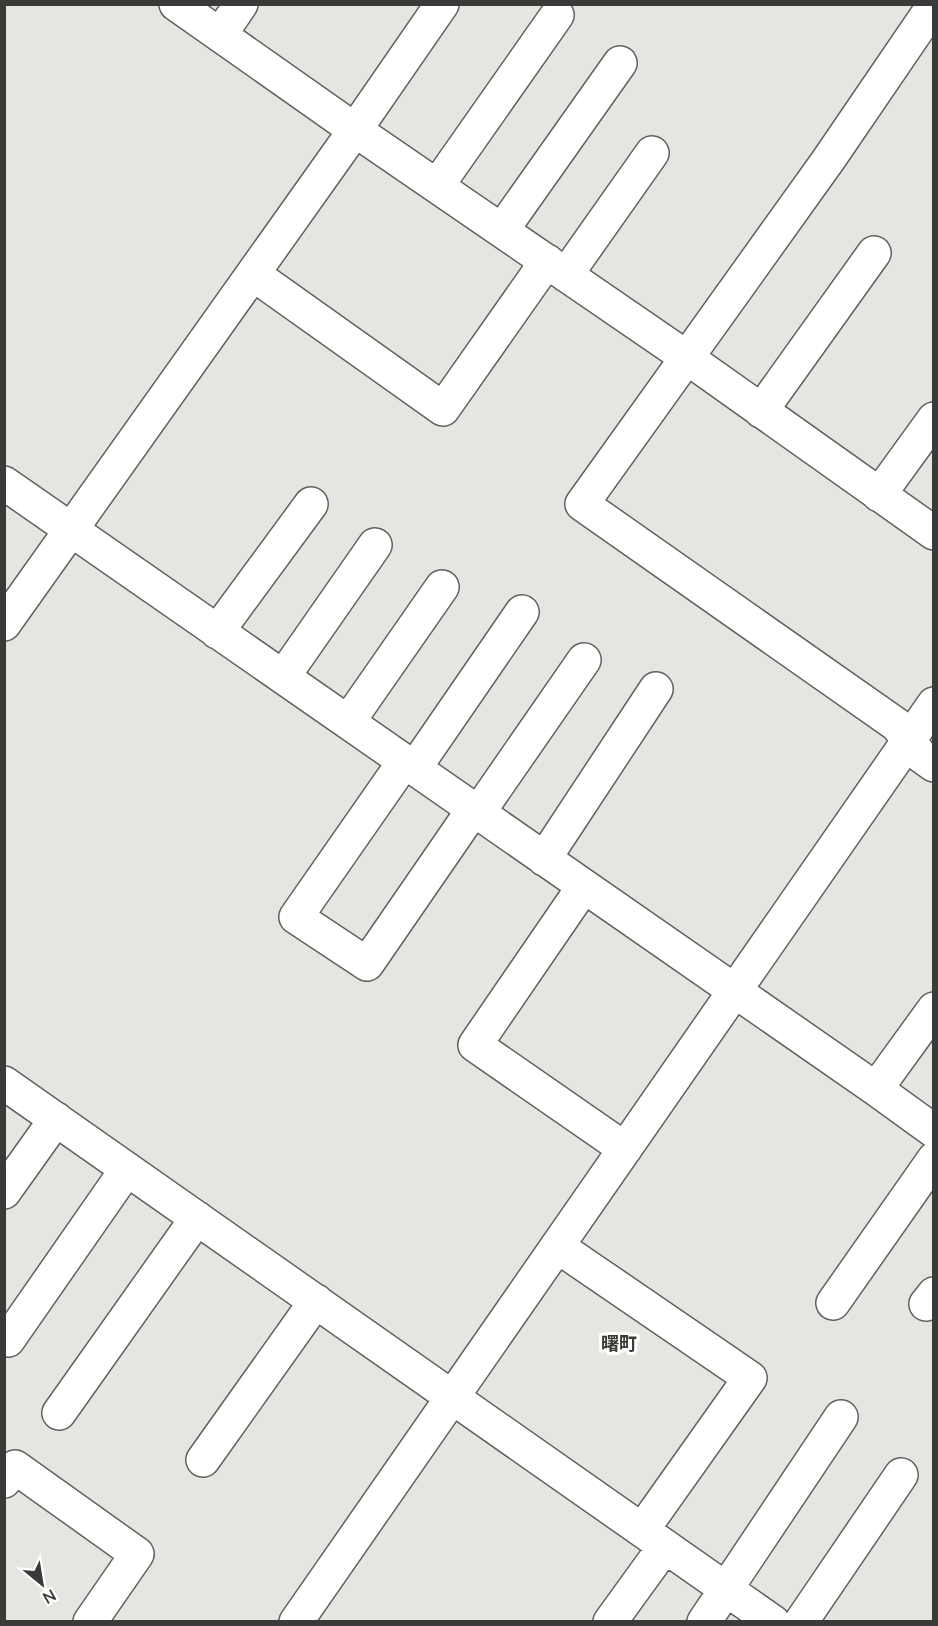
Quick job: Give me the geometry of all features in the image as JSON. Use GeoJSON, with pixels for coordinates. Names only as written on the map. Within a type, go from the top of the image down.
{"type":"FeatureCollection","features":[{"type":"Feature","properties":{"kind":"street"},"geometry":{"type":"LineString","coordinates":[[176,4],[686,357],[933,533]]}},
{"type":"Feature","properties":{"kind":"street"},"geometry":{"type":"LineString","coordinates":[[220,35],[241,4]]}},
{"type":"Feature","properties":{"kind":"street"},"geometry":{"type":"LineString","coordinates":[[4,624],[356,130],[442,4]]}},
{"type":"Feature","properties":{"kind":"street"},"geometry":{"type":"LineString","coordinates":[[933,4],[829,159],[582,504],[897,725],[920,755],[933,765]]}},
{"type":"Feature","properties":{"kind":"street"},"geometry":{"type":"LineString","coordinates":[[438,186],[557,15]]}},
{"type":"Feature","properties":{"kind":"street"},"geometry":{"type":"LineString","coordinates":[[502,230],[620,63]]}},
{"type":"Feature","properties":{"kind":"street"},"geometry":{"type":"LineString","coordinates":[[253,274],[443,409],[651,153]]}},
{"type":"Feature","properties":{"kind":"street"},"geometry":{"type":"LineString","coordinates":[[761,411],[874,254]]}},
{"type":"Feature","properties":{"kind":"street"},"geometry":{"type":"LineString","coordinates":[[879,495],[933,418]]}},
{"type":"Feature","properties":{"kind":"street"},"geometry":{"type":"LineString","coordinates":[[4,483],[876,1089],[933,1131]]}},
{"type":"Feature","properties":{"kind":"street"},"geometry":{"type":"LineString","coordinates":[[217,632],[311,504]]}},
{"type":"Feature","properties":{"kind":"street"},"geometry":{"type":"LineString","coordinates":[[282,677],[375,545]]}},
{"type":"Feature","properties":{"kind":"street"},"geometry":{"type":"LineString","coordinates":[[348,722],[442,587]]}},
{"type":"Feature","properties":{"kind":"street"},"geometry":{"type":"LineString","coordinates":[[522,612],[296,917],[367,964],[584,660]]}},
{"type":"Feature","properties":{"kind":"street"},"geometry":{"type":"LineString","coordinates":[[544,859],[656,689]]}},
{"type":"Feature","properties":{"kind":"street"},"geometry":{"type":"LineString","coordinates":[[296,1622],[933,704]]}},
{"type":"Feature","properties":{"kind":"street"},"geometry":{"type":"LineString","coordinates":[[584,886],[475,1046],[625,1149]]}},
{"type":"Feature","properties":{"kind":"street"},"geometry":{"type":"LineString","coordinates":[[876,1089],[933,1009]]}},
{"type":"Feature","properties":{"kind":"street"},"geometry":{"type":"LineString","coordinates":[[4,1083],[773,1622]]}},
{"type":"Feature","properties":{"kind":"street"},"geometry":{"type":"LineString","coordinates":[[4,1192],[56,1119]]}},
{"type":"Feature","properties":{"kind":"street"},"geometry":{"type":"LineString","coordinates":[[833,1303],[933,1159]]}},
{"type":"Feature","properties":{"kind":"street"},"geometry":{"type":"LineString","coordinates":[[8,1340],[127,1169]]}},
{"type":"Feature","properties":{"kind":"street"},"geometry":{"type":"LineString","coordinates":[[59,1413],[197,1218]]}},
{"type":"Feature","properties":{"kind":"street"},"geometry":{"type":"LineString","coordinates":[[557,1246],[750,1378],[654,1537],[610,1622]]}},
{"type":"Feature","properties":{"kind":"street"},"geometry":{"type":"LineString","coordinates":[[203,1460],[316,1300]]}},
{"type":"Feature","properties":{"kind":"street"},"geometry":{"type":"LineString","coordinates":[[704,1622],[841,1417]]}},
{"type":"Feature","properties":{"kind":"street"},"geometry":{"type":"LineString","coordinates":[[4,1481],[15,1467],[137,1554],[90,1622]]}},
{"type":"Feature","properties":{"kind":"street"},"geometry":{"type":"LineString","coordinates":[[801,1622],[901,1475]]}},
{"type":"Feature","properties":{"kind":"district","name":"曙町"},"geometry":{"type":"Point","coordinates":[619,1344]}}]}
